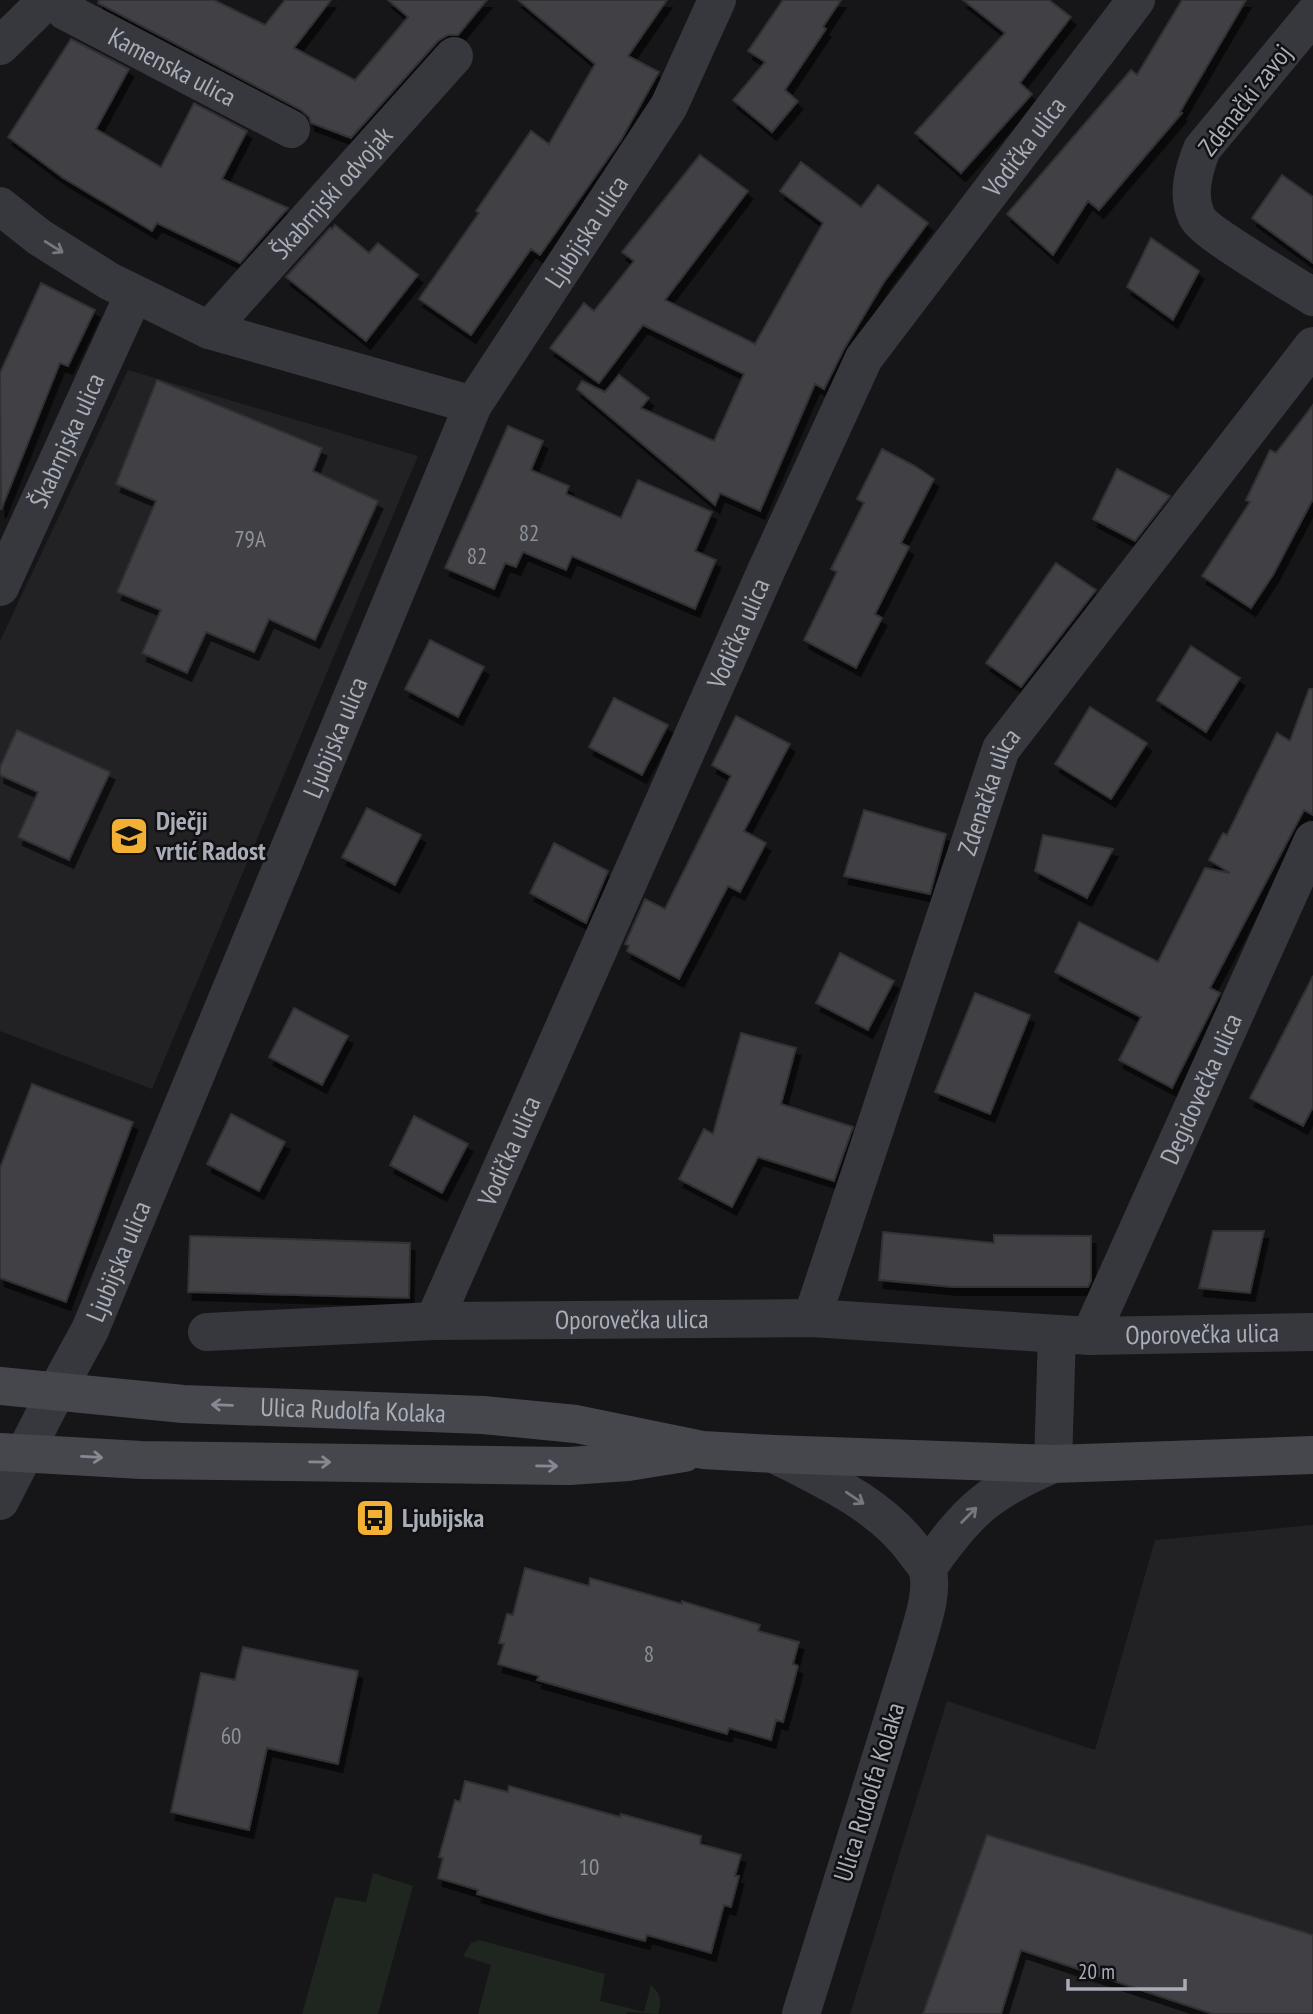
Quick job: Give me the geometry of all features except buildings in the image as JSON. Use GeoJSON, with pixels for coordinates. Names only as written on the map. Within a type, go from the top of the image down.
{"type":"FeatureCollection","features":[{"type":"Feature","properties":{"kind":"main road","name":"Ulica Rudolfa Kolaka"},"geometry":{"type":"LineString","coordinates":[[0,1386],[183,1404],[483,1415],[576,1424],[641,1435],[703,1450],[774,1454],[1053,1464],[1313,1455]]}},
{"type":"Feature","properties":{"kind":"main road","name":"Ulica Rudolfa Kolaka"},"geometry":{"type":"LineString","coordinates":[[12,1453],[141,1460],[569,1466],[628,1462],[703,1450]]}},
{"type":"Feature","properties":{"kind":"street"},"geometry":{"type":"LineString","coordinates":[[0,46],[47,0]]}},
{"type":"Feature","properties":{"kind":"street","name":"Kamenska ulica"},"geometry":{"type":"LineString","coordinates":[[56,0],[65,11],[291,129]]}},
{"type":"Feature","properties":{"kind":"street","name":"Ljubijska ulica"},"geometry":{"type":"LineString","coordinates":[[0,1501],[12,1453],[57,1392],[90,1330],[473,405],[669,106],[717,0]]}},
{"type":"Feature","properties":{"kind":"street","name":"Vodička ulica"},"geometry":{"type":"LineString","coordinates":[[434,1321],[766,570],[864,358],[1136,0]]}},
{"type":"Feature","properties":{"kind":"street","name":"Zdenački zavoj"},"geometry":{"type":"LineString","coordinates":[[1313,15],[1202,149],[1193,171],[1192,196],[1197,218],[1214,234],[1313,297]]}},
{"type":"Feature","properties":{"kind":"street","name":"Škabrnjski odvojak"},"geometry":{"type":"LineString","coordinates":[[209,330],[454,55]]}},
{"type":"Feature","properties":{"kind":"street"},"geometry":{"type":"LineString","coordinates":[[0,206],[39,237],[134,295],[209,330],[473,405]]}},
{"type":"Feature","properties":{"kind":"street","name":"Škabrnjska ulica"},"geometry":{"type":"LineString","coordinates":[[0,587],[134,295]]}},
{"type":"Feature","properties":{"kind":"street","name":"Zdenačka ulica"},"geometry":{"type":"LineString","coordinates":[[812,1318],[1001,749],[1313,346]]}},
{"type":"Feature","properties":{"kind":"street","name":"Degidovečka ulica"},"geometry":{"type":"LineString","coordinates":[[1074,1335],[1313,840]]}},
{"type":"Feature","properties":{"kind":"street","name":"Oporovečka ulica"},"geometry":{"type":"LineString","coordinates":[[206,1332],[434,1321],[812,1318],[1074,1335],[1313,1332]]}},
{"type":"Feature","properties":{"kind":"street"},"geometry":{"type":"LineString","coordinates":[[1053,1464],[1074,1335]]}},
{"type":"Feature","properties":{"kind":"street","name":"Ulica Rudolfa Kolaka"},"geometry":{"type":"LineString","coordinates":[[774,1454],[850,1494],[879,1515],[908,1541],[928,1569]]}},
{"type":"Feature","properties":{"kind":"street","name":"Ulica Rudolfa Kolaka"},"geometry":{"type":"LineString","coordinates":[[801,2014],[916,1646],[926,1606],[928,1569],[955,1529],[975,1508],[1003,1488],[1053,1464]]}},
{"type":"Feature","properties":{"kind":"shaded area","name":"Dječji vrtić Radost"},"geometry":{"type":"Polygon","coordinates":[[[128,370],[418,456],[152,1089],[0,1031],[0,641],[128,370]]]}},
{"type":"Feature","properties":{"kind":"shaded area"},"geometry":{"type":"Polygon","coordinates":[[[1313,1525],[1313,2014],[850,2014],[947,1701],[1095,1750],[1155,1540],[1313,1525]]]}},
{"type":"Feature","properties":{"kind":"shaded area"},"geometry":{"type":"Polygon","coordinates":[[[373,1873],[413,1886],[378,2014],[302,2014],[335,1897],[366,1902],[373,1873]]]}},
{"type":"Feature","properties":{"kind":"shaded area"},"geometry":{"type":"Polygon","coordinates":[[[479,1940],[605,1974],[600,2001],[644,2012],[651,1985],[660,1998],[658,2014],[478,2014],[491,1965],[463,1956],[471,1943],[479,1940]]]}},
{"type":"Feature","properties":{"kind":"place","name":"Dječji vrtić Radost"},"geometry":{"type":"Point","coordinates":[129,836]}},
{"type":"Feature","properties":{"kind":"place","name":"Ljubijska"},"geometry":{"type":"Point","coordinates":[375,1518]}}]}
